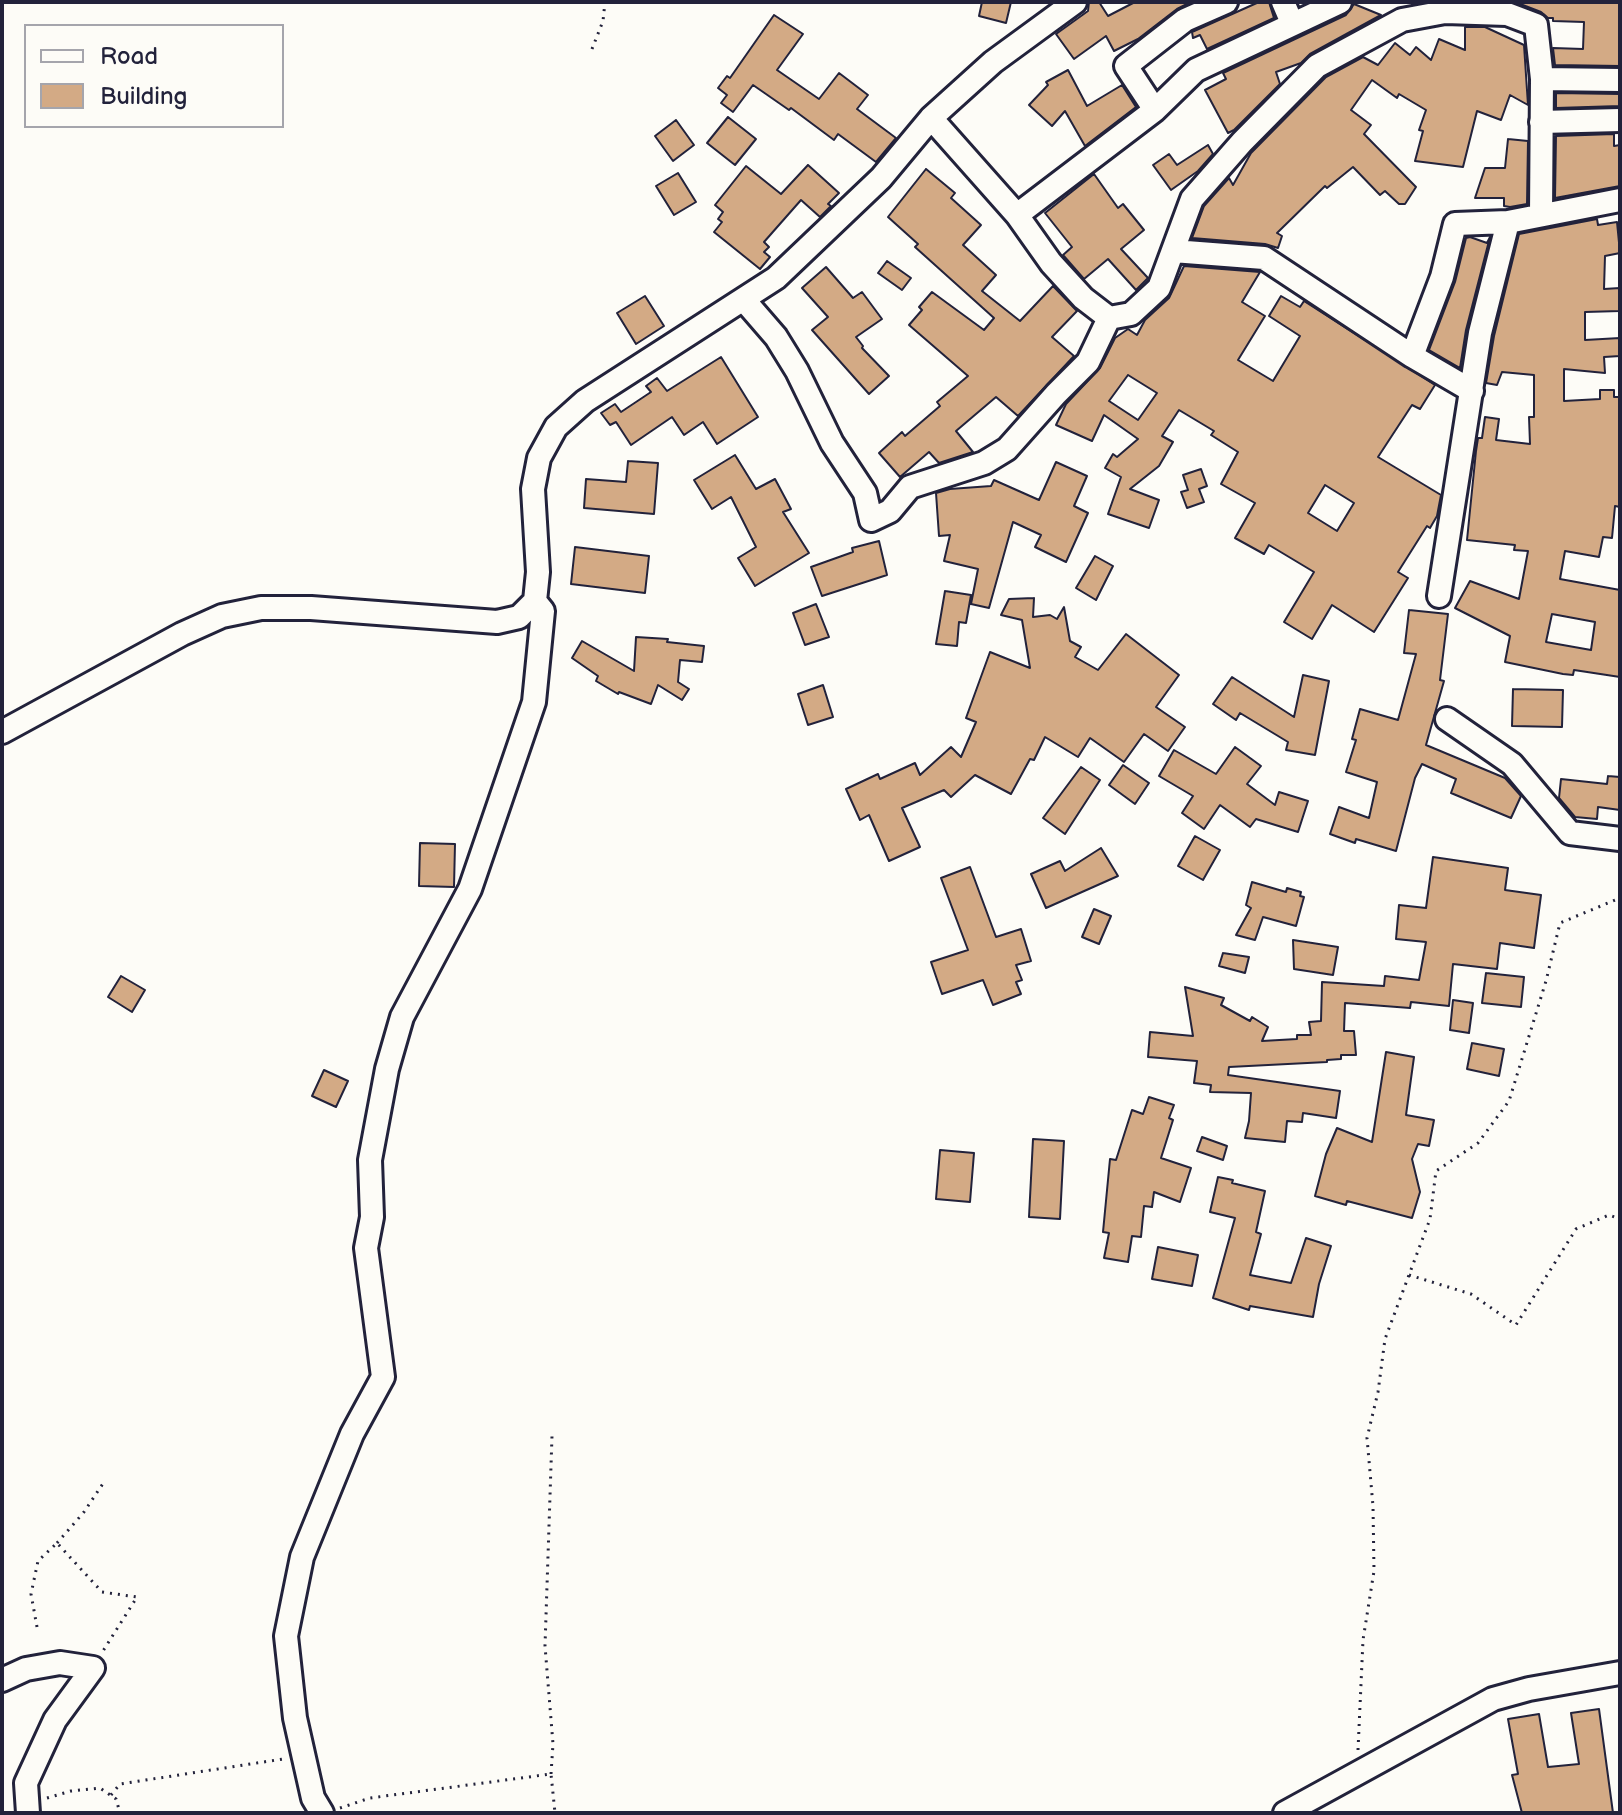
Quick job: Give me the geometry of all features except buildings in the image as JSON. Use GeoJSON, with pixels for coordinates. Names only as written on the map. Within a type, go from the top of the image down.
{"type":"FeatureCollection","features":[{"type":"Feature","properties":{"kind":"street"},"geometry":{"type":"LineString","coordinates":[[2,732],[182,634],[222,616],[261,608],[311,608],[497,622],[519,617],[535,601],[538,572],[533,489],[539,458],[556,427],[585,401],[776,278],[881,178],[931,118],[993,62],[1075,2]]}},
{"type":"Feature","properties":{"kind":"street"},"geometry":{"type":"LineString","coordinates":[[1155,110],[1126,66],[1185,20],[1226,2]]}},
{"type":"Feature","properties":{"kind":"street"},"geometry":{"type":"LineString","coordinates":[[1017,215],[1155,110],[1196,70],[1288,12],[1340,2]]}},
{"type":"Feature","properties":{"kind":"street"},"geometry":{"type":"LineString","coordinates":[[931,118],[1017,215],[1051,263],[1083,298],[1109,318],[1131,314],[1159,288],[1192,199],[1242,142],[1317,66],[1402,20],[1445,7],[1507,14],[1536,25],[1542,79],[1541,214]]}},
{"type":"Feature","properties":{"kind":"street"},"geometry":{"type":"LineString","coordinates":[[1542,79],[1620,80]]}},
{"type":"Feature","properties":{"kind":"street"},"geometry":{"type":"LineString","coordinates":[[1541,122],[1620,120]]}},
{"type":"Feature","properties":{"kind":"street"},"geometry":{"type":"LineString","coordinates":[[1412,356],[1442,277],[1455,224],[1508,222],[1620,200]]}},
{"type":"Feature","properties":{"kind":"street"},"geometry":{"type":"LineString","coordinates":[[1439,596],[1480,333],[1508,222]]}},
{"type":"Feature","properties":{"kind":"street"},"geometry":{"type":"LineString","coordinates":[[1173,251],[1264,258],[1412,356],[1472,391]]}},
{"type":"Feature","properties":{"kind":"street"},"geometry":{"type":"LineString","coordinates":[[744,300],[776,337],[797,371],[832,443],[865,493],[871,520],[890,511],[910,487],[984,463],[1007,449],[1088,362],[1109,318]]}},
{"type":"Feature","properties":{"kind":"street"},"geometry":{"type":"LineString","coordinates":[[331,1810],[313,1798],[295,1718],[286,1636],[302,1557],[352,1434],[383,1377],[366,1248],[372,1217],[370,1160],[387,1069],[402,1017],[470,889],[534,702],[543,611],[535,601]]}},
{"type":"Feature","properties":{"kind":"street"},"geometry":{"type":"LineString","coordinates":[[1447,719],[1512,764],[1570,833],[1620,839]]}},
{"type":"Feature","properties":{"kind":"street"},"geometry":{"type":"LineString","coordinates":[[2,1680],[26,1669],[60,1663],[93,1668],[55,1720],[26,1783],[28,1808]]}},
{"type":"Feature","properties":{"kind":"street"},"geometry":{"type":"LineString","coordinates":[[1285,1813],[1493,1699],[1529,1689],[1620,1673]]}},
{"type":"Feature","properties":{"kind":"path"},"geometry":{"type":"LineString","coordinates":[[592,49],[603,21],[605,2]]}},
{"type":"Feature","properties":{"kind":"path"},"geometry":{"type":"LineString","coordinates":[[1356,1774],[1363,1640],[1374,1571],[1373,1506],[1367,1438],[1378,1392],[1385,1339],[1430,1219],[1436,1171],[1478,1143],[1509,1101],[1546,981],[1560,923],[1620,898]]}},
{"type":"Feature","properties":{"kind":"path"},"geometry":{"type":"LineString","coordinates":[[1407,1274],[1471,1294],[1516,1325],[1576,1229],[1609,1215],[1620,1219]]}},
{"type":"Feature","properties":{"kind":"path"},"geometry":{"type":"LineString","coordinates":[[552,1436],[545,1646],[555,1813]]}},
{"type":"Feature","properties":{"kind":"path"},"geometry":{"type":"LineString","coordinates":[[37,1627],[31,1594],[38,1561],[84,1512],[104,1482]]}},
{"type":"Feature","properties":{"kind":"path"},"geometry":{"type":"LineString","coordinates":[[57,1543],[102,1592],[137,1597],[93,1668]]}},
{"type":"Feature","properties":{"kind":"path"},"geometry":{"type":"LineString","coordinates":[[111,1795],[120,1784],[303,1756]]}},
{"type":"Feature","properties":{"kind":"path"},"geometry":{"type":"LineString","coordinates":[[331,1810],[370,1798],[551,1774]]}},
{"type":"Feature","properties":{"kind":"path"},"geometry":{"type":"LineString","coordinates":[[28,1808],[71,1791],[100,1788],[116,1799],[120,1813]]}}]}
